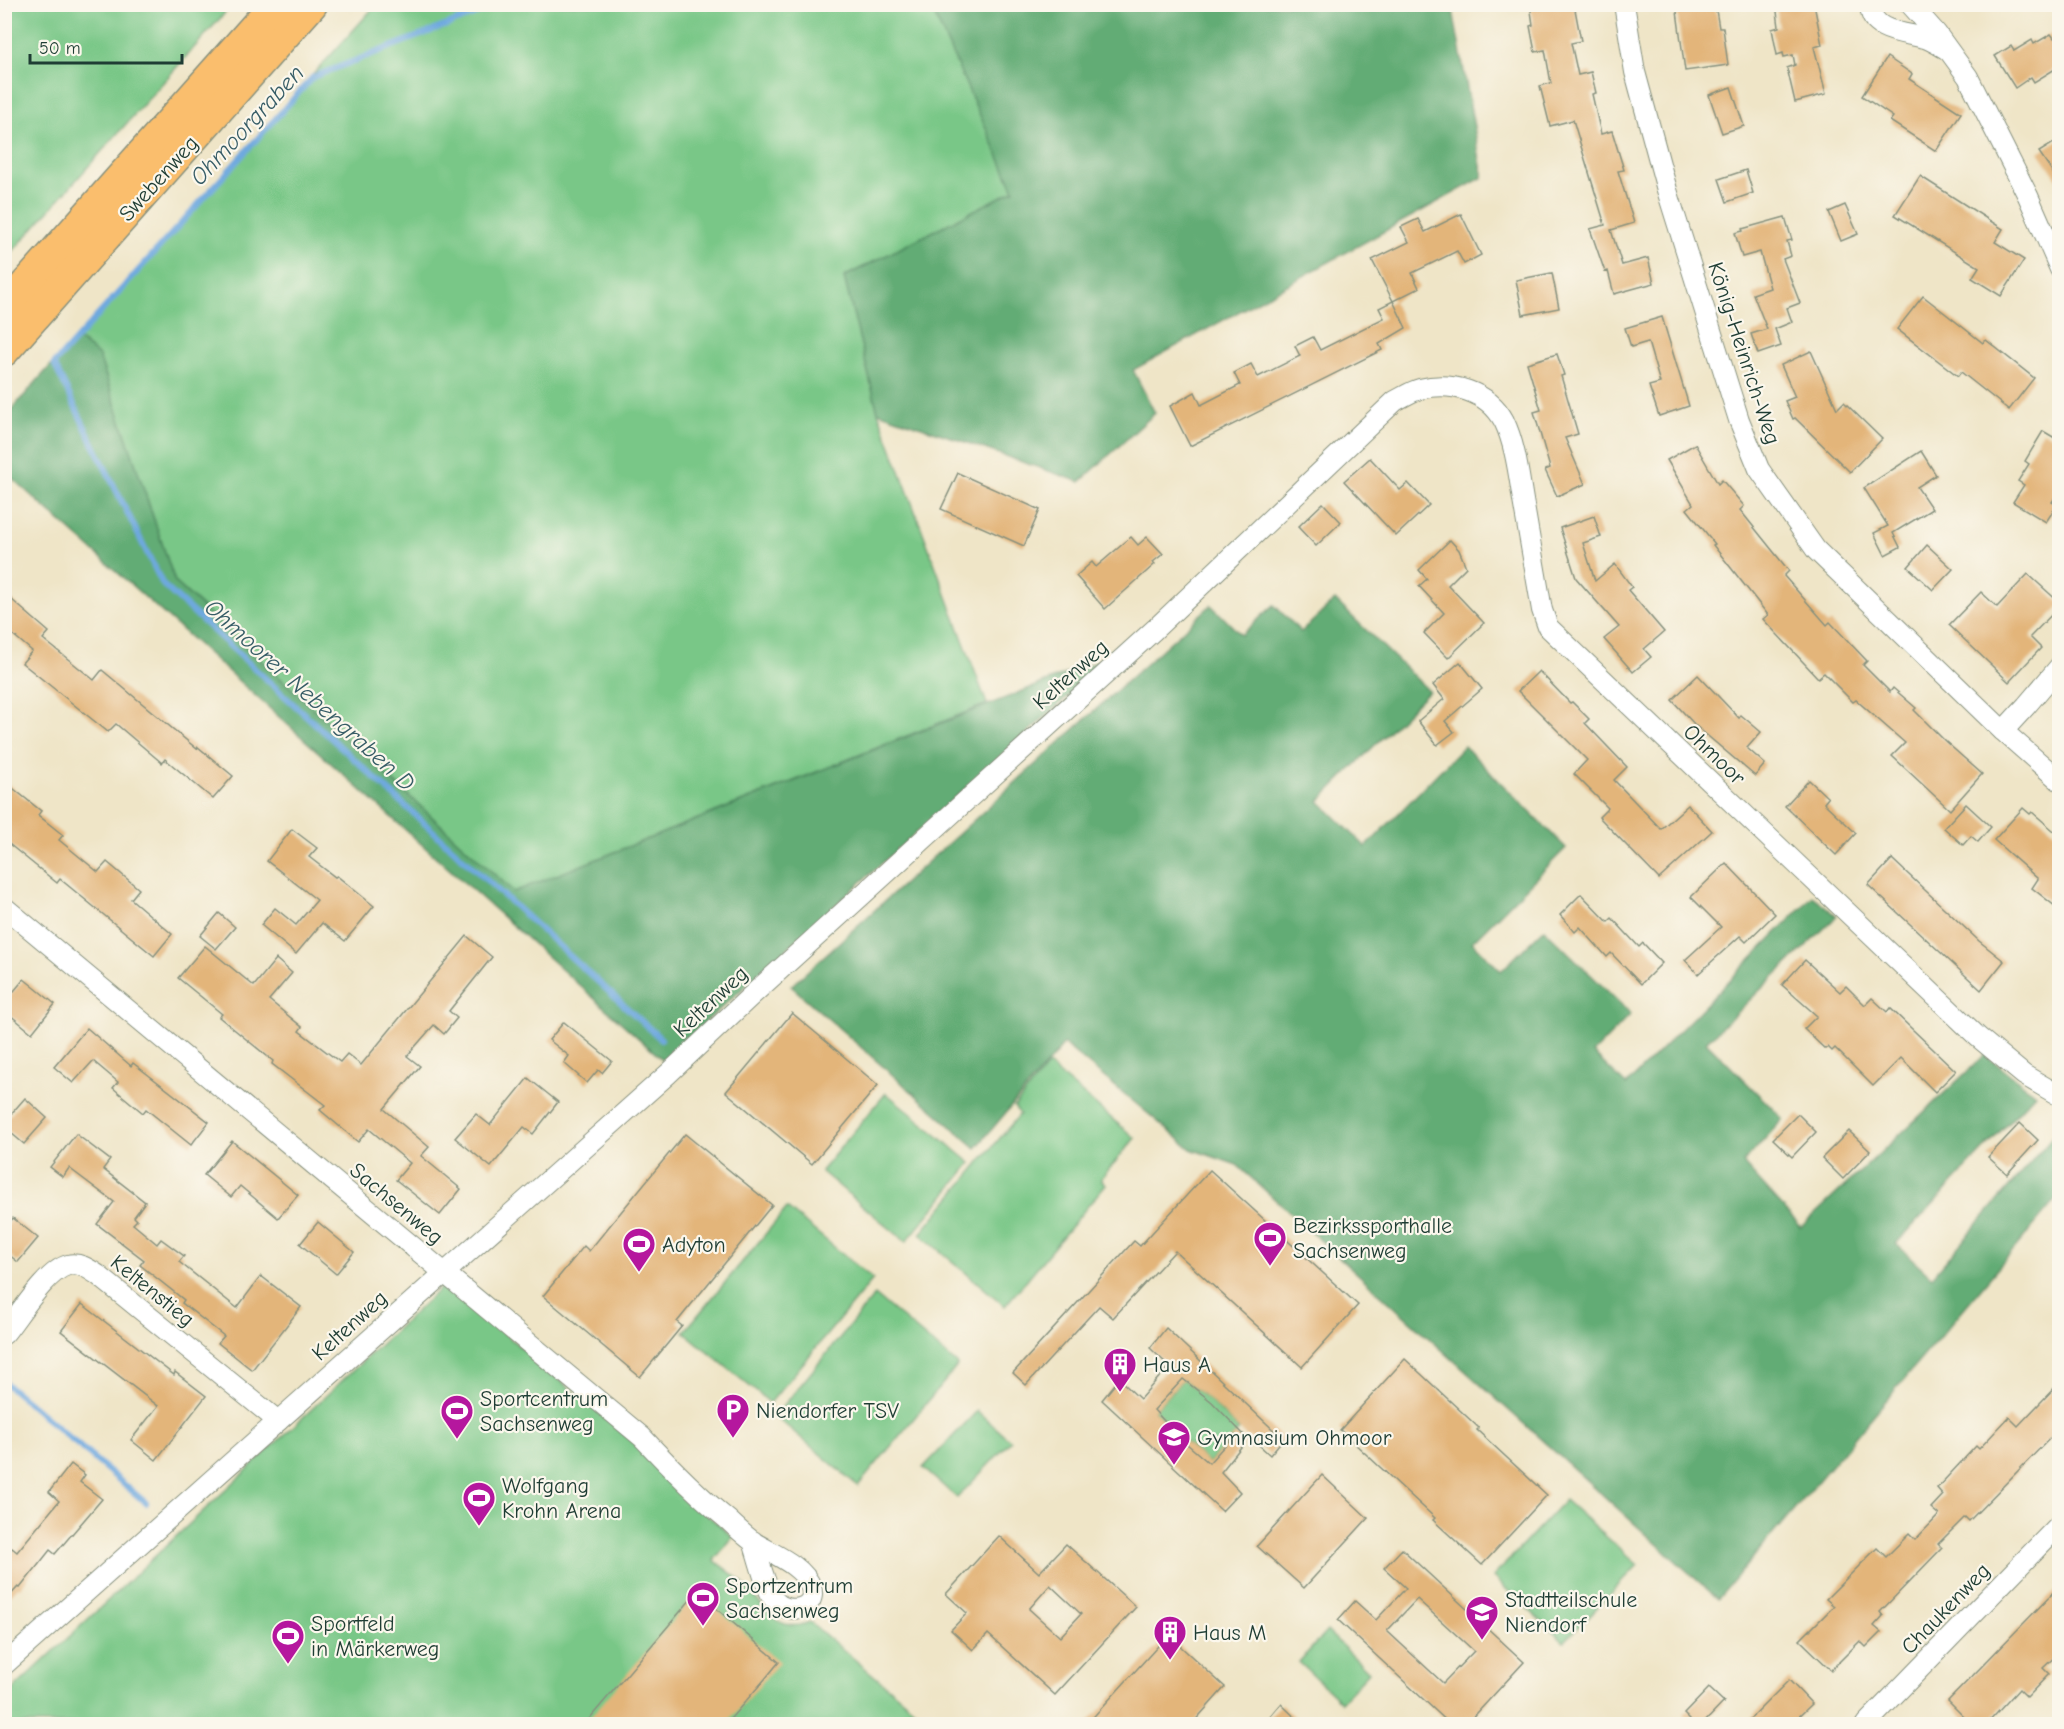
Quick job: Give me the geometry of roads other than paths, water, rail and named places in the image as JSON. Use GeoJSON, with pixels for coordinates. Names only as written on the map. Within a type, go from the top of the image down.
{"type":"FeatureCollection","features":[{"type":"Feature","properties":{"kind":"main road","name":"Swebenweg"},"geometry":{"type":"LineString","coordinates":[[4,309],[275,4]]}},
{"type":"Feature","properties":{"kind":"main road","name":"Swebenweg"},"geometry":{"type":"LineString","coordinates":[[4,351],[312,4]]}},
{"type":"Feature","properties":{"kind":"street","name":"König-Heinrich-Weg"},"geometry":{"type":"LineString","coordinates":[[1624,4],[1635,72],[1667,190],[1738,420],[1759,469],[1816,550],[2003,730],[2060,781]]}},
{"type":"Feature","properties":{"kind":"street"},"geometry":{"type":"LineString","coordinates":[[1871,4],[1872,16],[1877,23],[1893,32],[1935,42],[1951,52]]}},
{"type":"Feature","properties":{"kind":"street"},"geometry":{"type":"LineString","coordinates":[[1910,4],[1951,52],[1968,77],[2037,215],[2060,269]]}},
{"type":"Feature","properties":{"kind":"street","name":"Ohmoor"},"geometry":{"type":"LineString","coordinates":[[1451,386],[1476,393],[1495,409],[1508,432],[1517,467],[1542,610],[1548,627],[1978,1037],[2024,1075],[2060,1096]]}},
{"type":"Feature","properties":{"kind":"street","name":"Keltenweg"},"geometry":{"type":"LineString","coordinates":[[4,1665],[668,1074],[759,988],[1154,630],[1395,401],[1419,389],[1451,386]]}},
{"type":"Feature","properties":{"kind":"street"},"geometry":{"type":"LineString","coordinates":[[2003,730],[2060,666]]}},
{"type":"Feature","properties":{"kind":"street","name":"Sachsenweg"},"geometry":{"type":"LineString","coordinates":[[4,907],[642,1437],[690,1488],[753,1541]]}},
{"type":"Feature","properties":{"kind":"street","name":"Keltenstieg"},"geometry":{"type":"LineString","coordinates":[[4,1334],[56,1271],[66,1265],[76,1264],[98,1275],[278,1421]]}},
{"type":"Feature","properties":{"kind":"street","name":"Chaukenweg"},"geometry":{"type":"LineString","coordinates":[[1866,1725],[2060,1524]]}},
{"type":"Feature","properties":{"kind":"waterway","name":"Ohmoorer Nebengraben D"},"geometry":{"type":"LineString","coordinates":[[501,4],[313,77],[54,364],[163,585],[661,1039]]}},
{"type":"Feature","properties":{"kind":"waterway","name":"Ohmoorgraben"},"geometry":{"type":"LineString","coordinates":[[4,244],[8,246]]}},
{"type":"Feature","properties":{"kind":"waterway"},"geometry":{"type":"LineString","coordinates":[[4,1382],[146,1503]]}},
{"type":"Feature","properties":{"kind":"place","name":"Bezirkssporthalle Sachsenweg"},"geometry":{"type":"Point","coordinates":[1270,1267]}},
{"type":"Feature","properties":{"kind":"place","name":"Adyton"},"geometry":{"type":"Point","coordinates":[639,1273]}},
{"type":"Feature","properties":{"kind":"place","name":"Haus A"},"geometry":{"type":"Point","coordinates":[1120,1393]}},
{"type":"Feature","properties":{"kind":"place","name":"Niendorfer TSV"},"geometry":{"type":"Point","coordinates":[733,1439]}},
{"type":"Feature","properties":{"kind":"place","name":"Sportcentrum Sachsenweg"},"geometry":{"type":"Point","coordinates":[457,1440]}},
{"type":"Feature","properties":{"kind":"place","name":"Gymnasium Ohmoor"},"geometry":{"type":"Point","coordinates":[1174,1466]}},
{"type":"Feature","properties":{"kind":"place","name":"Wolfgang Krohn Arena"},"geometry":{"type":"Point","coordinates":[479,1527]}},
{"type":"Feature","properties":{"kind":"place","name":"Sportzentrum Sachsenweg"},"geometry":{"type":"Point","coordinates":[703,1627]}},
{"type":"Feature","properties":{"kind":"place","name":"Stadtteilschule Niendorf"},"geometry":{"type":"Point","coordinates":[1482,1641]}},
{"type":"Feature","properties":{"kind":"place","name":"Haus M"},"geometry":{"type":"Point","coordinates":[1170,1661]}},
{"type":"Feature","properties":{"kind":"place","name":"Sportfeld in Märkerweg"},"geometry":{"type":"Point","coordinates":[288,1665]}}]}
